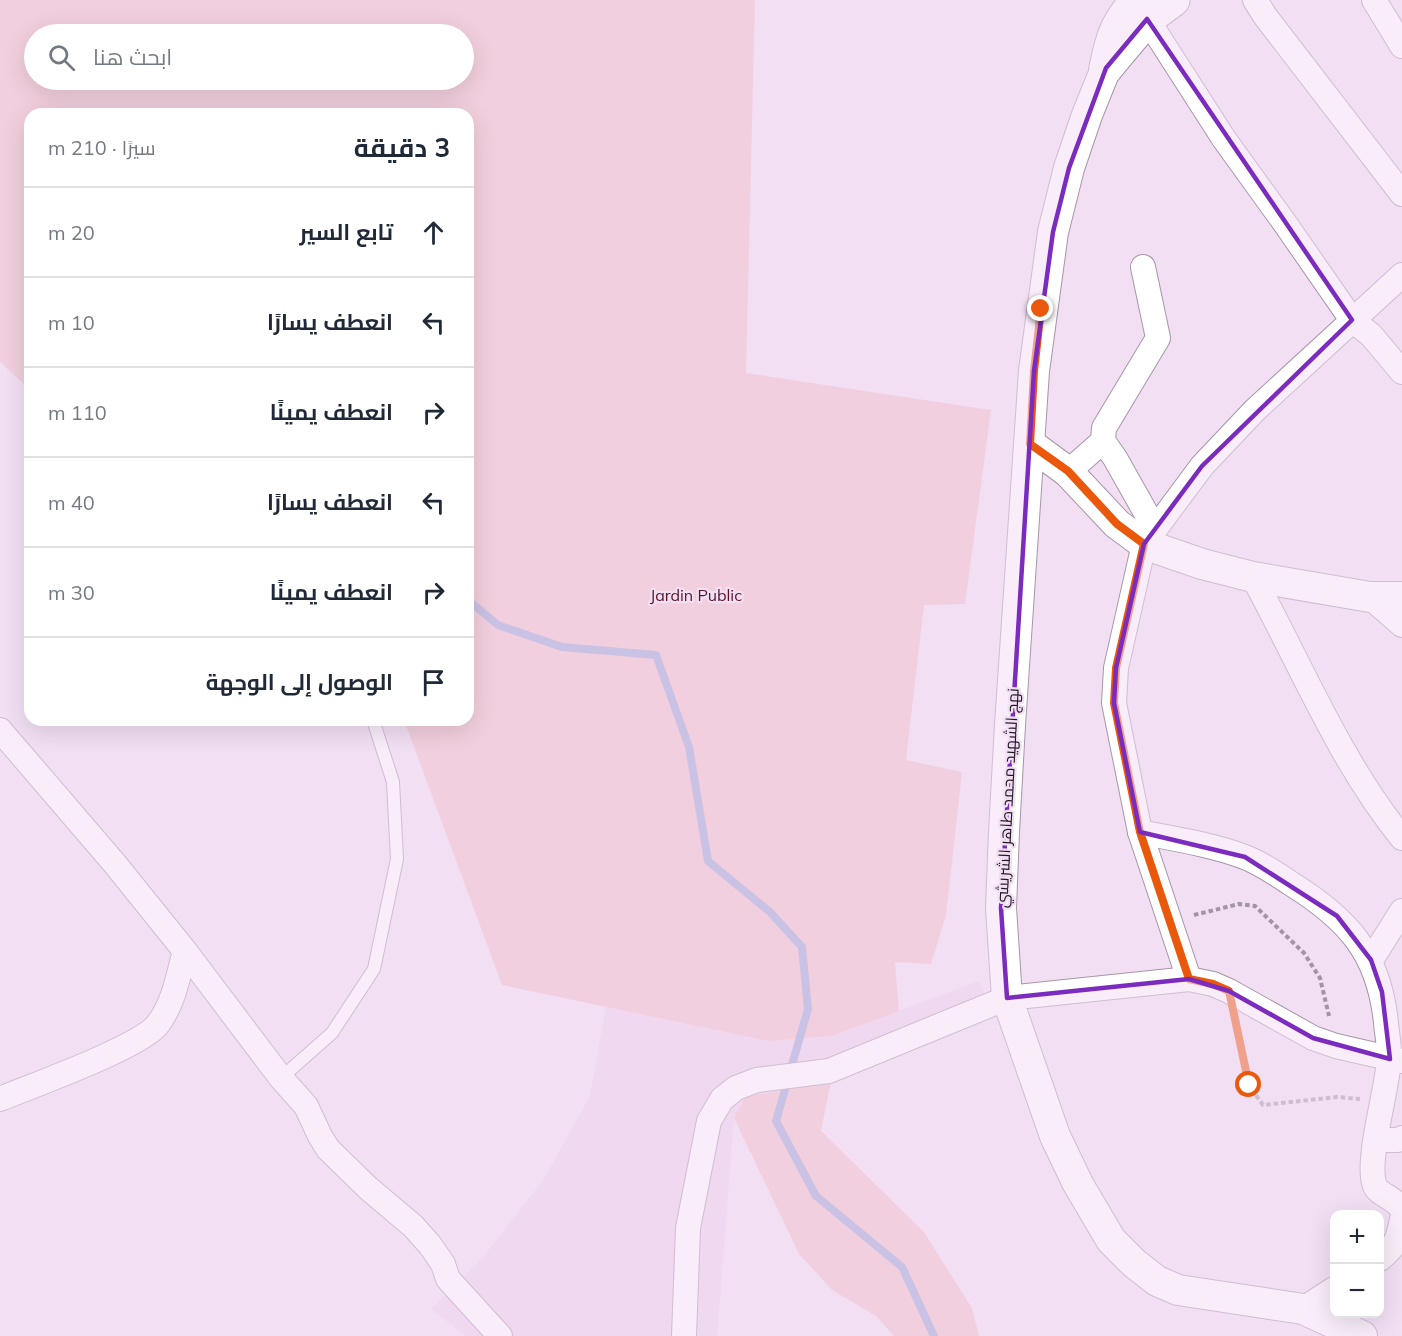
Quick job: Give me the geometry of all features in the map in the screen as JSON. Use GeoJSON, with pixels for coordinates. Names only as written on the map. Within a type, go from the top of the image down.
{"type":"FeatureCollection","features":[{"type":"Feature","properties":{"kind":"main road"},"geometry":{"type":"LineString","coordinates":[[1106,68],[1111,40],[1121,18],[1173,0]]}},
{"type":"Feature","properties":{"kind":"street"},"geometry":{"type":"LineString","coordinates":[[1255,0],[1402,194]]}},
{"type":"Feature","properties":{"kind":"street"},"geometry":{"type":"LineString","coordinates":[[1374,0],[1402,46]]}},
{"type":"Feature","properties":{"kind":"street"},"geometry":{"type":"LineString","coordinates":[[1142,10],[1224,139],[1352,320],[1371,335],[1402,372]]}},
{"type":"Feature","properties":{"kind":"street","name":"نهج الشهيد محمد طاهر الشريشي"},"geometry":{"type":"LineString","coordinates":[[1106,68],[1069,168],[1053,232],[1034,371],[1010,725],[1001,908],[1007,998],[1055,1136],[1078,1184],[1111,1240],[1134,1263],[1157,1281],[1178,1290],[1303,1309],[1362,1336]]}},
{"type":"Feature","properties":{"kind":"street"},"geometry":{"type":"LineString","coordinates":[[1143,267],[1158,338],[1104,428],[1103,441],[1115,458],[1150,536]]}},
{"type":"Feature","properties":{"kind":"street"},"geometry":{"type":"LineString","coordinates":[[1189,979],[1140,832],[1114,703],[1116,668],[1150,536],[1202,465],[1255,410],[1402,275]]}},
{"type":"Feature","properties":{"kind":"street"},"geometry":{"type":"LineString","coordinates":[[1068,471],[1103,441]]}},
{"type":"Feature","properties":{"kind":"street"},"geometry":{"type":"LineString","coordinates":[[1030,444],[1068,471],[1117,524],[1150,536],[1202,564],[1253,577],[1370,597],[1402,597]]}},
{"type":"Feature","properties":{"kind":"street"},"geometry":{"type":"LineString","coordinates":[[1253,577],[1337,740],[1378,808],[1402,838]]}},
{"type":"Feature","properties":{"kind":"street"},"geometry":{"type":"LineString","coordinates":[[1370,597],[1402,625]]}},
{"type":"Feature","properties":{"kind":"street"},"geometry":{"type":"LineString","coordinates":[[0,730],[115,864],[185,951],[281,1078],[306,1106],[328,1149],[368,1188],[413,1226],[430,1245],[448,1279],[500,1336]]}},
{"type":"Feature","properties":{"kind":"street"},"geometry":{"type":"LineString","coordinates":[[1140,832],[1218,848],[1245,857],[1337,915],[1348,926],[1371,960],[1382,992],[1396,1060],[1381,1101],[1373,1166],[1374,1185],[1380,1192],[1394,1199],[1402,1209]]}},
{"type":"Feature","properties":{"kind":"street"},"geometry":{"type":"LineString","coordinates":[[1371,960],[1402,911]]}},
{"type":"Feature","properties":{"kind":"street"},"geometry":{"type":"LineString","coordinates":[[0,1099],[126,1047],[157,1027],[170,1006],[185,951]]}},
{"type":"Feature","properties":{"kind":"street"},"geometry":{"type":"LineString","coordinates":[[684,1336],[688,1228],[709,1121],[722,1099],[736,1088],[757,1080],[829,1071],[1007,998],[1189,979],[1213,984],[1229,991],[1313,1038],[1336,1046],[1396,1060]]}},
{"type":"Feature","properties":{"kind":"street"},"geometry":{"type":"LineString","coordinates":[[1376,1140],[1402,1138]]}},
{"type":"Feature","properties":{"kind":"street"},"geometry":{"type":"LineString","coordinates":[[1384,1255],[1397,1240],[1402,1219]]}},
{"type":"Feature","properties":{"kind":"street"},"geometry":{"type":"LineString","coordinates":[[1303,1309],[1330,1292]]}},
{"type":"Feature","properties":{"kind":"lane"},"geometry":{"type":"LineString","coordinates":[[281,1078],[332,1033],[374,969],[397,859],[393,782],[375,726]]}},
{"type":"Feature","properties":{"kind":"path"},"geometry":{"type":"LineString","coordinates":[[1170,922],[1239,904],[1256,906],[1304,953],[1320,978],[1336,1046]]}},
{"type":"Feature","properties":{"kind":"path"},"geometry":{"type":"LineString","coordinates":[[1229,991],[1249,1085],[1263,1106],[1337,1097],[1381,1101]]}},
{"type":"Feature","properties":{"kind":"highlighted area"},"geometry":{"type":"Polygon","coordinates":[[[1147,19],[1352,320],[1202,466],[1144,544],[1116,668],[1114,703],[1140,832],[1245,857],[1337,916],[1371,960],[1382,992],[1390,1059],[1313,1038],[1229,991],[1189,979],[1007,998],[1001,908],[1034,371],[1053,232],[1069,168],[1106,68],[1147,19]]]}},
{"type":"Feature","properties":{"kind":"shaded area"},"geometry":{"type":"Polygon","coordinates":[[[979,981],[994,1015],[831,1081],[745,1097],[734,1118],[717,1336],[466,1336],[431,1309],[484,1256],[544,1179],[590,1096],[606,1007],[768,1041],[832,1036],[979,981]]]}},
{"type":"Feature","properties":{"kind":"green space","name":"Jardin Public"},"geometry":{"type":"Polygon","coordinates":[[[0,0],[755,0],[746,373],[991,410],[965,604],[924,605],[906,760],[962,772],[946,915],[931,964],[895,962],[899,1011],[832,1036],[768,1041],[502,985],[406,726],[474,726],[474,108],[24,108],[24,384],[0,362],[0,0]]]}},
{"type":"Feature","properties":{"kind":"green space"},"geometry":{"type":"Polygon","coordinates":[[[831,1081],[821,1131],[924,1232],[972,1308],[979,1336],[894,1336],[876,1316],[832,1290],[799,1254],[734,1118],[745,1097],[831,1081]]]}},
{"type":"Feature","properties":{"kind":"waterway"},"geometry":{"type":"LineString","coordinates":[[474,605],[498,625],[562,647],[656,655],[689,747],[708,861],[770,912],[802,947],[808,1009],[776,1121],[816,1196],[902,1267],[934,1336]]}},
{"type":"Feature","properties":{"kind":"route"},"geometry":{"type":"LineString","coordinates":[[1041,309],[1034,371],[1030,444],[1068,471],[1117,524],[1144,544],[1116,668],[1114,703],[1140,832],[1178,948],[1189,979],[1213,984],[1229,991],[1249,1085]]}}]}
